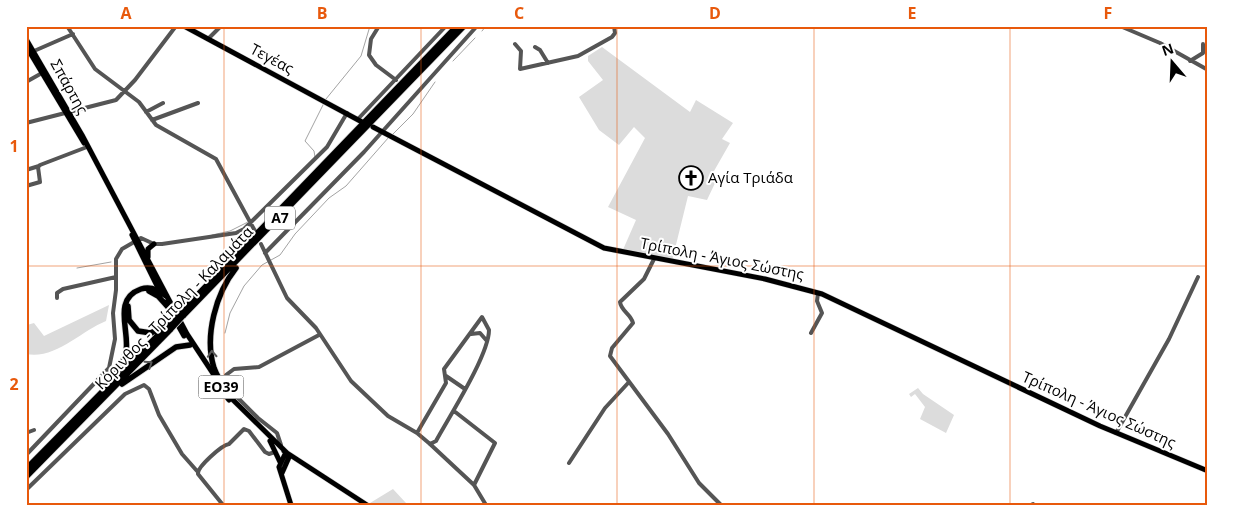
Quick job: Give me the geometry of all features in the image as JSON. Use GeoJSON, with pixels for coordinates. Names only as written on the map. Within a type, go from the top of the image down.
{"type":"FeatureCollection","features":[{"type":"Feature","properties":{"kind":"highway","name":"Κόρινθος - Τρίπολη - Καλαμάτα"},"geometry":{"type":"LineString","coordinates":[[26,477],[97,405],[175,318],[182,314],[457,26]]}},
{"type":"Feature","properties":{"kind":"highway","name":"Κόρινθος - Τρίπολη - Καλαμάτα"},"geometry":{"type":"LineString","coordinates":[[26,469],[169,325],[247,252],[464,26]]}},
{"type":"Feature","properties":{"kind":"highway"},"geometry":{"type":"LineString","coordinates":[[231,398],[219,380],[213,362],[213,323],[217,304],[225,284],[247,252]]}},
{"type":"Feature","properties":{"kind":"highway"},"geometry":{"type":"LineString","coordinates":[[102,392],[119,369],[126,354],[123,313],[126,303],[139,290],[148,288],[160,291],[166,296]]}},
{"type":"Feature","properties":{"kind":"highway","name":"Κόρινθος - Τρίπολη - Καλαμάτα"},"geometry":{"type":"LineString","coordinates":[[167,306],[155,294],[145,292],[135,297],[127,311],[130,324],[140,332],[154,332],[169,325]]}},
{"type":"Feature","properties":{"kind":"highway"},"geometry":{"type":"LineString","coordinates":[[97,405],[165,353],[182,344],[190,345]]}},
{"type":"Feature","properties":{"kind":"main road","name":"Τεγέας"},"geometry":{"type":"LineString","coordinates":[[184,26],[347,113]]}},
{"type":"Feature","properties":{"kind":"main road","name":"Σπάρτης"},"geometry":{"type":"LineString","coordinates":[[26,39],[136,240]]}},
{"type":"Feature","properties":{"kind":"main road","name":"Σπάρτης"},"geometry":{"type":"LineString","coordinates":[[26,46],[67,113]]}},
{"type":"Feature","properties":{"kind":"main road"},"geometry":{"type":"LineString","coordinates":[[347,113],[360,120]]}},
{"type":"Feature","properties":{"kind":"main road","name":"Τρίπολη - Άγιος Σώστης"},"geometry":{"type":"LineString","coordinates":[[373,127],[593,243],[606,248],[654,259],[765,278],[818,293],[1116,433],[1208,471]]}},
{"type":"Feature","properties":{"kind":"main road","name":"ΕΟ39"},"geometry":{"type":"LineString","coordinates":[[136,240],[200,356],[231,398],[286,452],[367,505]]}},
{"type":"Feature","properties":{"kind":"main road","name":"ΕΟ39"},"geometry":{"type":"LineString","coordinates":[[136,240],[167,306],[190,345],[227,398],[274,439]]}},
{"type":"Feature","properties":{"kind":"main road"},"geometry":{"type":"LineString","coordinates":[[148,260],[148,249],[154,244]]}},
{"type":"Feature","properties":{"kind":"main road"},"geometry":{"type":"LineString","coordinates":[[274,439],[275,452],[283,462]]}},
{"type":"Feature","properties":{"kind":"main road"},"geometry":{"type":"LineString","coordinates":[[286,452],[282,476],[291,505]]}},
{"type":"Feature","properties":{"kind":"street"},"geometry":{"type":"LineString","coordinates":[[67,26],[95,68],[139,102],[156,125],[216,159],[255,231]]}},
{"type":"Feature","properties":{"kind":"street"},"geometry":{"type":"LineString","coordinates":[[26,123],[109,103],[125,92],[176,26]]}},
{"type":"Feature","properties":{"kind":"street"},"geometry":{"type":"LineString","coordinates":[[208,39],[221,26]]}},
{"type":"Feature","properties":{"kind":"street"},"geometry":{"type":"LineString","coordinates":[[379,26],[371,38],[369,55],[376,64],[396,80]]}},
{"type":"Feature","properties":{"kind":"street"},"geometry":{"type":"LineString","coordinates":[[360,120],[446,26]]}},
{"type":"Feature","properties":{"kind":"street"},"geometry":{"type":"LineString","coordinates":[[266,255],[382,132],[477,26]]}},
{"type":"Feature","properties":{"kind":"street"},"geometry":{"type":"LineString","coordinates":[[515,44],[521,51],[520,69],[578,56],[596,48],[612,37],[615,33],[614,26]]}},
{"type":"Feature","properties":{"kind":"street"},"geometry":{"type":"LineString","coordinates":[[1120,26],[1160,43],[1208,70]]}},
{"type":"Feature","properties":{"kind":"street"},"geometry":{"type":"LineString","coordinates":[[34,51],[73,34]]}},
{"type":"Feature","properties":{"kind":"street"},"geometry":{"type":"LineString","coordinates":[[1190,61],[1203,53],[1203,44]]}},
{"type":"Feature","properties":{"kind":"street"},"geometry":{"type":"LineString","coordinates":[[535,47],[540,50],[548,63]]}},
{"type":"Feature","properties":{"kind":"street"},"geometry":{"type":"LineString","coordinates":[[26,82],[42,73]]}},
{"type":"Feature","properties":{"kind":"street"},"geometry":{"type":"LineString","coordinates":[[146,112],[163,103]]}},
{"type":"Feature","properties":{"kind":"street"},"geometry":{"type":"LineString","coordinates":[[152,120],[198,103]]}},
{"type":"Feature","properties":{"kind":"street"},"geometry":{"type":"LineString","coordinates":[[26,455],[109,368],[115,339],[113,313],[116,278],[114,267],[117,255],[136,240],[142,238],[154,244],[236,232],[251,223],[327,147],[347,113]]}},
{"type":"Feature","properties":{"kind":"street"},"geometry":{"type":"LineString","coordinates":[[26,170],[87,148]]}},
{"type":"Feature","properties":{"kind":"street"},"geometry":{"type":"LineString","coordinates":[[26,186],[40,182],[39,166]]}},
{"type":"Feature","properties":{"kind":"street"},"geometry":{"type":"LineString","coordinates":[[261,244],[288,300],[316,328],[355,385],[388,416],[417,433],[430,444],[474,485],[486,505]]}},
{"type":"Feature","properties":{"kind":"street"},"geometry":{"type":"LineString","coordinates":[[654,259],[644,279],[620,302],[621,308],[631,318],[632,323],[612,348],[610,356],[668,434],[699,482],[721,505]]}},
{"type":"Feature","properties":{"kind":"street"},"geometry":{"type":"LineString","coordinates":[[1116,433],[1168,339],[1198,277]]}},
{"type":"Feature","properties":{"kind":"street"},"geometry":{"type":"LineString","coordinates":[[56,298],[56,293],[63,289],[116,278]]}},
{"type":"Feature","properties":{"kind":"street"},"geometry":{"type":"LineString","coordinates":[[811,333],[822,313],[817,301],[818,293]]}},
{"type":"Feature","properties":{"kind":"street"},"geometry":{"type":"LineString","coordinates":[[417,433],[444,388],[446,376],[444,369],[482,317],[489,330],[487,341],[454,411],[436,441],[430,444]]}},
{"type":"Feature","properties":{"kind":"street"},"geometry":{"type":"LineString","coordinates":[[471,334],[480,333],[487,341]]}},
{"type":"Feature","properties":{"kind":"street"},"geometry":{"type":"LineString","coordinates":[[274,439],[278,433],[266,426],[234,395],[225,382],[226,374],[234,369],[259,367],[319,335]]}},
{"type":"Feature","properties":{"kind":"street"},"geometry":{"type":"LineString","coordinates":[[446,376],[465,389]]}},
{"type":"Feature","properties":{"kind":"street"},"geometry":{"type":"LineString","coordinates":[[569,463],[605,408],[628,382]]}},
{"type":"Feature","properties":{"kind":"street"},"geometry":{"type":"LineString","coordinates":[[26,490],[125,394],[144,385],[149,389],[159,415],[182,454],[223,505]]}},
{"type":"Feature","properties":{"kind":"street"},"geometry":{"type":"LineString","coordinates":[[454,411],[495,443],[474,485]]}},
{"type":"Feature","properties":{"kind":"street"},"geometry":{"type":"LineString","coordinates":[[197,471],[222,446],[229,444],[244,429],[249,431],[265,452],[269,454],[275,452]]}},
{"type":"Feature","properties":{"kind":"street"},"geometry":{"type":"LineString","coordinates":[[26,433],[34,430]]}},
{"type":"Feature","properties":{"kind":"shaded area"},"geometry":{"type":"Polygon","coordinates":[[[602,47],[690,112],[696,100],[733,123],[722,139],[730,143],[710,178],[716,181],[707,200],[688,196],[672,261],[622,252],[636,220],[608,207],[645,138],[634,127],[619,145],[599,130],[579,97],[603,80],[588,61],[588,56],[602,47]]]}},
{"type":"Feature","properties":{"kind":"shaded area"},"geometry":{"type":"Polygon","coordinates":[[[109,305],[106,321],[68,344],[47,353],[37,355],[26,354],[27,325],[34,323],[44,336],[109,305]]]}},
{"type":"Feature","properties":{"kind":"shaded area"},"geometry":{"type":"Polygon","coordinates":[[[918,388],[923,394],[954,415],[946,433],[920,419],[925,407],[915,394],[911,397],[909,394],[918,388]]]}},
{"type":"Feature","properties":{"kind":"shaded area"},"geometry":{"type":"Polygon","coordinates":[[[393,489],[406,505],[370,503],[393,489]]]}},
{"type":"Feature","properties":{"kind":"waterway"},"geometry":{"type":"LineString","coordinates":[[326,99],[361,56],[370,26]]}},
{"type":"Feature","properties":{"kind":"waterway"},"geometry":{"type":"LineString","coordinates":[[482,31],[486,26]]}},
{"type":"Feature","properties":{"kind":"waterway"},"geometry":{"type":"LineString","coordinates":[[453,61],[475,38]]}},
{"type":"Feature","properties":{"kind":"waterway"},"geometry":{"type":"LineString","coordinates":[[392,135],[413,114],[435,82]]}},
{"type":"Feature","properties":{"kind":"waterway"},"geometry":{"type":"LineString","coordinates":[[315,157],[314,151],[305,141],[324,103]]}},
{"type":"Feature","properties":{"kind":"waterway"},"geometry":{"type":"LineString","coordinates":[[225,333],[230,313],[244,286],[262,265],[280,255],[295,234],[329,198],[346,186],[389,137]]}},
{"type":"Feature","properties":{"kind":"waterway"},"geometry":{"type":"LineString","coordinates":[[212,235],[230,231],[248,222]]}},
{"type":"Feature","properties":{"kind":"waterway"},"geometry":{"type":"LineString","coordinates":[[77,268],[111,262]]}},
{"type":"Feature","properties":{"kind":"place","name":"Αγία Τριάδα"},"geometry":{"type":"Point","coordinates":[691,178]}}]}
